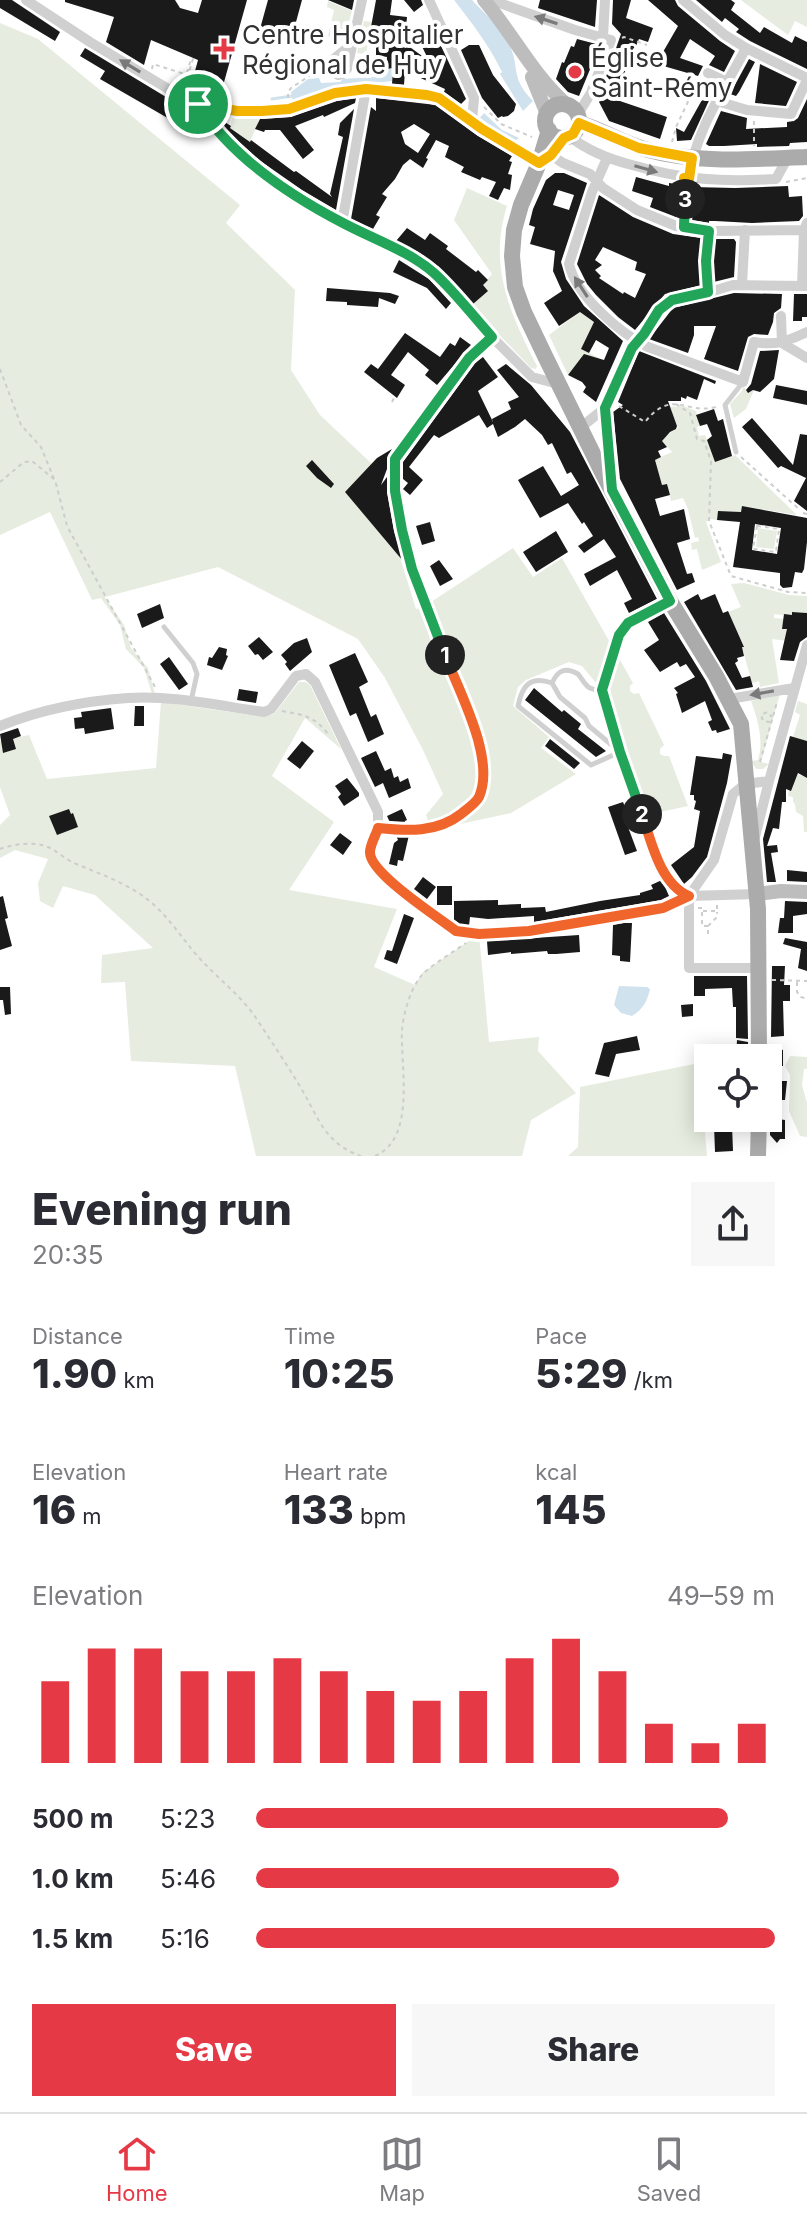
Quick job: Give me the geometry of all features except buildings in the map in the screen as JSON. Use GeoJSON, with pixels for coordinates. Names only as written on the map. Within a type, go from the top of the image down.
{"type":"FeatureCollection","features":[{"type":"Feature","properties":{"kind":"main road"},"geometry":{"type":"LineString","coordinates":[[484,0],[504,23],[550,90],[561,125],[521,205],[514,230],[512,256],[515,287],[558,384],[612,490],[670,601],[741,724],[757,894],[759,1044]]}},
{"type":"Feature","properties":{"kind":"main road"},"geometry":{"type":"LineString","coordinates":[[518,44],[561,125],[639,148],[692,158],[807,157]]}},
{"type":"Feature","properties":{"kind":"main road"},"geometry":{"type":"LineString","coordinates":[[757,894],[807,892]]}},
{"type":"Feature","properties":{"kind":"main road"},"geometry":{"type":"LineString","coordinates":[[758,1156],[759,1132]]}},
{"type":"Feature","properties":{"kind":"street"},"geometry":{"type":"LineString","coordinates":[[26,0],[149,78],[198,104],[237,111],[289,109],[335,93],[366,89],[439,98],[472,121],[545,159],[590,174],[603,188],[637,210],[667,223],[709,231],[805,227],[805,286],[783,289],[738,284],[668,301],[636,341],[607,404],[580,428]]}},
{"type":"Feature","properties":{"kind":"street"},"geometry":{"type":"LineString","coordinates":[[352,44],[328,65],[332,74],[343,74],[347,69],[362,0]]}},
{"type":"Feature","properties":{"kind":"street"},"geometry":{"type":"LineString","coordinates":[[429,0],[474,98],[472,121]]}},
{"type":"Feature","properties":{"kind":"street"},"geometry":{"type":"LineString","coordinates":[[491,0],[611,40],[591,93],[561,125],[582,147],[607,158],[659,173],[733,181],[776,179],[788,157]]}},
{"type":"Feature","properties":{"kind":"street"},"geometry":{"type":"LineString","coordinates":[[603,37],[605,0]]}},
{"type":"Feature","properties":{"kind":"street"},"geometry":{"type":"LineString","coordinates":[[683,0],[725,35],[807,79],[791,114],[754,111],[717,101]]}},
{"type":"Feature","properties":{"kind":"street"},"geometry":{"type":"LineString","coordinates":[[684,227],[686,178],[692,158],[717,101],[746,48]]}},
{"type":"Feature","properties":{"kind":"street"},"geometry":{"type":"LineString","coordinates":[[708,73],[727,82]]}},
{"type":"Feature","properties":{"kind":"street"},"geometry":{"type":"LineString","coordinates":[[342,223],[366,89]]}},
{"type":"Feature","properties":{"kind":"street"},"geometry":{"type":"LineString","coordinates":[[198,104],[218,133],[254,166],[298,197],[414,259],[434,273],[532,377],[558,384]]}},
{"type":"Feature","properties":{"kind":"street"},"geometry":{"type":"LineString","coordinates":[[607,158],[571,258],[571,272],[595,307],[636,341],[743,382],[754,342],[782,343],[807,332]]}},
{"type":"Feature","properties":{"kind":"street"},"geometry":{"type":"LineString","coordinates":[[738,284],[745,230]]}},
{"type":"Feature","properties":{"kind":"street"},"geometry":{"type":"LineString","coordinates":[[781,316],[782,343]]}},
{"type":"Feature","properties":{"kind":"street"},"geometry":{"type":"LineString","coordinates":[[425,606],[402,530],[395,491],[395,459],[469,358],[492,337]]}},
{"type":"Feature","properties":{"kind":"street"},"geometry":{"type":"LineString","coordinates":[[782,343],[807,358]]}},
{"type":"Feature","properties":{"kind":"street"},"geometry":{"type":"LineString","coordinates":[[607,404],[612,490]]}},
{"type":"Feature","properties":{"kind":"street"},"geometry":{"type":"LineString","coordinates":[[670,601],[628,623],[619,635],[602,690],[656,856],[680,892],[689,896]]}},
{"type":"Feature","properties":{"kind":"street"},"geometry":{"type":"LineString","coordinates":[[752,850],[807,645]]}},
{"type":"Feature","properties":{"kind":"street"},"geometry":{"type":"LineString","coordinates":[[0,726],[22,717],[128,698],[191,702],[264,712],[271,709],[296,676],[306,674],[315,682],[378,812],[378,828],[370,852],[374,866],[456,931],[479,934],[529,931],[663,908],[689,896],[757,894]]}},
{"type":"Feature","properties":{"kind":"street"},"geometry":{"type":"LineString","coordinates":[[729,699],[794,688]]}},
{"type":"Feature","properties":{"kind":"street"},"geometry":{"type":"LineString","coordinates":[[759,974],[689,968],[689,896],[714,860],[733,794],[745,784],[769,781]]}},
{"type":"Feature","properties":{"kind":"lane"},"geometry":{"type":"LineString","coordinates":[[736,452],[725,405],[743,382]]}},
{"type":"Feature","properties":{"kind":"lane"},"geometry":{"type":"LineString","coordinates":[[164,627],[193,663],[197,674],[191,702]]}},
{"type":"Feature","properties":{"kind":"lane"},"geometry":{"type":"LineString","coordinates":[[552,683],[555,675],[566,670],[578,674],[589,689],[602,690]]}},
{"type":"Feature","properties":{"kind":"lane"},"geometry":{"type":"LineString","coordinates":[[546,680],[552,683],[560,697],[620,752],[591,765],[518,706],[521,690],[529,683],[546,680]]}},
{"type":"Feature","properties":{"kind":"path"},"geometry":{"type":"LineString","coordinates":[[621,38],[647,45]]}},
{"type":"Feature","properties":{"kind":"path"},"geometry":{"type":"LineString","coordinates":[[149,78],[153,64],[186,75],[192,77],[189,72],[193,59],[186,75]]}},
{"type":"Feature","properties":{"kind":"path"},"geometry":{"type":"LineString","coordinates":[[288,92],[328,65]]}},
{"type":"Feature","properties":{"kind":"path"},"geometry":{"type":"LineString","coordinates":[[668,154],[676,127],[696,85]]}},
{"type":"Feature","properties":{"kind":"path"},"geometry":{"type":"LineString","coordinates":[[474,98],[501,124],[561,125]]}},
{"type":"Feature","properties":{"kind":"path"},"geometry":{"type":"LineString","coordinates":[[754,111],[754,149]]}},
{"type":"Feature","properties":{"kind":"path"},"geometry":{"type":"LineString","coordinates":[[782,183],[807,178]]}},
{"type":"Feature","properties":{"kind":"path"},"geometry":{"type":"LineString","coordinates":[[708,292],[706,261],[709,231]]}},
{"type":"Feature","properties":{"kind":"path"},"geometry":{"type":"LineString","coordinates":[[0,369],[21,425],[41,447],[55,480],[67,526],[161,699]]}},
{"type":"Feature","properties":{"kind":"path"},"geometry":{"type":"LineString","coordinates":[[392,402],[395,396]]}},
{"type":"Feature","properties":{"kind":"path"},"geometry":{"type":"LineString","coordinates":[[607,404],[645,422],[663,406],[687,404],[703,410],[725,405]]}},
{"type":"Feature","properties":{"kind":"path"},"geometry":{"type":"LineString","coordinates":[[676,404],[690,413],[697,439],[704,441],[711,461],[709,521],[731,576],[788,592],[807,593]]}},
{"type":"Feature","properties":{"kind":"path"},"geometry":{"type":"LineString","coordinates":[[736,452],[803,512]]}},
{"type":"Feature","properties":{"kind":"path"},"geometry":{"type":"LineString","coordinates":[[0,482],[24,462],[32,461],[55,480]]}},
{"type":"Feature","properties":{"kind":"path"},"geometry":{"type":"LineString","coordinates":[[757,526],[779,529],[776,552],[753,549],[757,526]]}},
{"type":"Feature","properties":{"kind":"path"},"geometry":{"type":"LineString","coordinates":[[378,828],[405,831],[431,828],[458,817],[479,798],[484,766],[479,741],[425,606]]}},
{"type":"Feature","properties":{"kind":"path"},"geometry":{"type":"LineString","coordinates":[[760,762],[780,690]]}},
{"type":"Feature","properties":{"kind":"path"},"geometry":{"type":"LineString","coordinates":[[264,712],[306,715],[321,725],[341,749],[350,751]]}},
{"type":"Feature","properties":{"kind":"path"},"geometry":{"type":"LineString","coordinates":[[766,712],[771,713],[772,719],[766,723],[760,720],[766,712]]}},
{"type":"Feature","properties":{"kind":"path"},"geometry":{"type":"LineString","coordinates":[[0,849],[32,844],[48,847],[71,862],[110,877],[157,907],[200,959],[235,991],[255,1017],[282,1056],[323,1128],[336,1142],[361,1156]]}},
{"type":"Feature","properties":{"kind":"path"},"geometry":{"type":"LineString","coordinates":[[689,908],[702,908],[702,911],[702,926],[708,926],[717,917],[717,908],[702,911]]}},
{"type":"Feature","properties":{"kind":"path"},"geometry":{"type":"LineString","coordinates":[[708,926],[708,935]]}},
{"type":"Feature","properties":{"kind":"path"},"geometry":{"type":"LineString","coordinates":[[375,1156],[384,1152],[399,1128],[404,1094],[402,1027],[410,995],[422,973],[479,934]]}},
{"type":"Feature","properties":{"kind":"path"},"geometry":{"type":"LineString","coordinates":[[759,974],[807,981]]}},
{"type":"Feature","properties":{"kind":"path"},"geometry":{"type":"LineString","coordinates":[[797,981],[797,992],[807,999]]}},
{"type":"Feature","properties":{"kind":"shaded area"},"geometry":{"type":"Polygon","coordinates":[[[741,0],[807,0],[807,27],[795,21],[788,35],[741,0]]]}},
{"type":"Feature","properties":{"kind":"shaded area"},"geometry":{"type":"Polygon","coordinates":[[[328,1],[352,11],[344,40],[328,36],[334,10],[327,7],[328,1]]]}},
{"type":"Feature","properties":{"kind":"shaded area"},"geometry":{"type":"Polygon","coordinates":[[[364,21],[372,22],[366,54],[357,53],[364,21]]]}},
{"type":"Feature","properties":{"kind":"shaded area"},"geometry":{"type":"Polygon","coordinates":[[[0,23],[38,39],[240,205],[226,223],[295,290],[291,370],[320,415],[372,464],[345,492],[400,557],[416,609],[513,548],[533,577],[562,558],[633,683],[630,691],[639,693],[664,745],[660,754],[669,756],[688,806],[642,816],[602,690],[582,666],[569,662],[526,680],[518,687],[513,706],[549,737],[541,748],[576,774],[511,813],[432,830],[426,815],[443,794],[385,678],[358,639],[218,567],[105,597],[124,625],[131,648],[148,668],[155,694],[152,694],[144,668],[126,649],[120,625],[101,598],[92,600],[50,512],[0,535],[0,23]]]}},
{"type":"Feature","properties":{"kind":"shaded area"},"geometry":{"type":"Polygon","coordinates":[[[233,115],[261,115],[250,142],[230,128],[233,115]]]}},
{"type":"Feature","properties":{"kind":"shaded area"},"geometry":{"type":"Polygon","coordinates":[[[467,188],[507,206],[500,249],[501,269],[511,308],[536,369],[531,368],[471,305],[488,291],[483,285],[492,274],[454,220],[467,188]]]}},
{"type":"Feature","properties":{"kind":"shaded area"},"geometry":{"type":"Polygon","coordinates":[[[580,312],[594,322],[581,349],[601,359],[583,356],[575,366],[582,370],[578,375],[568,375],[549,335],[580,312]]]}},
{"type":"Feature","properties":{"kind":"shaded area"},"geometry":{"type":"Polygon","coordinates":[[[743,386],[748,392],[754,390],[746,409],[734,418],[730,404],[743,386]]]}},
{"type":"Feature","properties":{"kind":"shaded area"},"geometry":{"type":"Polygon","coordinates":[[[683,406],[696,411],[699,436],[705,435],[715,462],[735,455],[797,515],[743,506],[741,512],[718,511],[717,520],[706,522],[721,562],[702,570],[697,549],[692,550],[691,543],[699,541],[698,537],[695,538],[688,509],[683,498],[671,501],[667,484],[662,485],[654,460],[672,452],[660,439],[678,428],[670,407],[683,406]]]}},
{"type":"Feature","properties":{"kind":"shaded area"},"geometry":{"type":"Polygon","coordinates":[[[758,528],[777,531],[774,549],[756,547],[758,528]]]}},
{"type":"Feature","properties":{"kind":"shaded area"},"geometry":{"type":"Polygon","coordinates":[[[744,583],[789,595],[807,596],[807,613],[793,612],[792,616],[774,614],[774,618],[784,619],[782,629],[796,630],[788,641],[772,639],[779,683],[760,687],[759,681],[752,683],[744,646],[728,612],[741,607],[731,584],[744,583]]]}},
{"type":"Feature","properties":{"kind":"shaded area"},"geometry":{"type":"Polygon","coordinates":[[[299,682],[310,685],[341,749],[305,718],[272,776],[334,822],[289,890],[397,909],[374,967],[415,985],[422,973],[479,934],[489,1042],[539,1037],[538,1051],[576,1093],[531,1120],[522,1156],[256,1156],[235,1066],[131,1061],[125,982],[101,983],[102,955],[153,948],[95,895],[63,886],[53,908],[40,901],[38,883],[48,859],[15,850],[0,858],[0,825],[10,815],[0,787],[0,741],[29,735],[47,779],[156,768],[161,702],[257,716],[274,714],[299,682]]]}},
{"type":"Feature","properties":{"kind":"shaded area"},"geometry":{"type":"Polygon","coordinates":[[[780,694],[761,762],[769,764],[763,769],[756,769],[751,761],[758,760],[760,738],[751,701],[780,694]]]}},
{"type":"Feature","properties":{"kind":"shaded area"},"geometry":{"type":"Polygon","coordinates":[[[798,701],[807,704],[807,741],[793,737],[800,715],[795,712],[798,701]]]}},
{"type":"Feature","properties":{"kind":"shaded area"},"geometry":{"type":"Polygon","coordinates":[[[798,774],[807,778],[807,832],[804,832],[803,816],[796,812],[793,797],[788,796],[790,777],[796,779],[798,774]]]}},
{"type":"Feature","properties":{"kind":"shaded area"},"geometry":{"type":"Polygon","coordinates":[[[790,1056],[807,1057],[802,1085],[807,1103],[807,1137],[800,1136],[789,1111],[790,1075],[785,1066],[790,1056]]]}},
{"type":"Feature","properties":{"kind":"shaded area"},"geometry":{"type":"Polygon","coordinates":[[[694,1064],[694,1132],[705,1132],[707,1156],[568,1156],[578,1147],[580,1087],[694,1064]]]}},
{"type":"Feature","properties":{"kind":"water"},"geometry":{"type":"Polygon","coordinates":[[[454,0],[472,0],[506,38],[518,79],[533,101],[523,111],[500,74],[502,72],[486,43],[454,0]]]}},
{"type":"Feature","properties":{"kind":"water"},"geometry":{"type":"Polygon","coordinates":[[[392,68],[392,81],[344,87],[293,104],[291,92],[308,79],[319,78],[321,83],[386,76],[386,69],[392,68]]]}},
{"type":"Feature","properties":{"kind":"water"},"geometry":{"type":"Polygon","coordinates":[[[484,113],[502,130],[519,138],[514,142],[478,120],[484,113]]]}},
{"type":"Feature","properties":{"kind":"water"},"geometry":{"type":"Polygon","coordinates":[[[619,986],[650,989],[644,1005],[632,1016],[621,1013],[614,1005],[619,986]]]}},
{"type":"Feature","properties":{"kind":"waterway"},"geometry":{"type":"LineString","coordinates":[[272,99],[292,96]]}},
{"type":"Feature","properties":{"kind":"place","name":"Centre Hospitalier Régional de Huy"},"geometry":{"type":"Point","coordinates":[224,49]}},
{"type":"Feature","properties":{"kind":"place","name":"Église Saint-Rémy"},"geometry":{"type":"Point","coordinates":[575,72]}},
{"type":"Feature","properties":{"kind":"route"},"geometry":{"type":"LineString","coordinates":[[366,89],[413,94],[439,98],[482,129],[539,163],[551,155],[564,138],[573,134],[579,123],[639,148],[692,158],[689,179],[684,178],[684,227],[709,231],[706,261],[708,292],[668,301],[659,310],[632,348],[605,408],[612,490],[670,601],[628,623],[619,635],[602,690],[656,856],[680,892],[689,896],[663,908],[529,931],[468,934],[456,931],[374,866],[370,852],[378,828],[405,831],[431,828],[458,817],[479,798],[484,766],[479,741],[412,569],[395,491],[394,468],[403,445],[469,358],[492,337],[434,273],[414,259],[298,197],[254,166],[218,133],[198,104],[237,111],[262,111],[289,109],[348,91],[366,89]]}}]}
